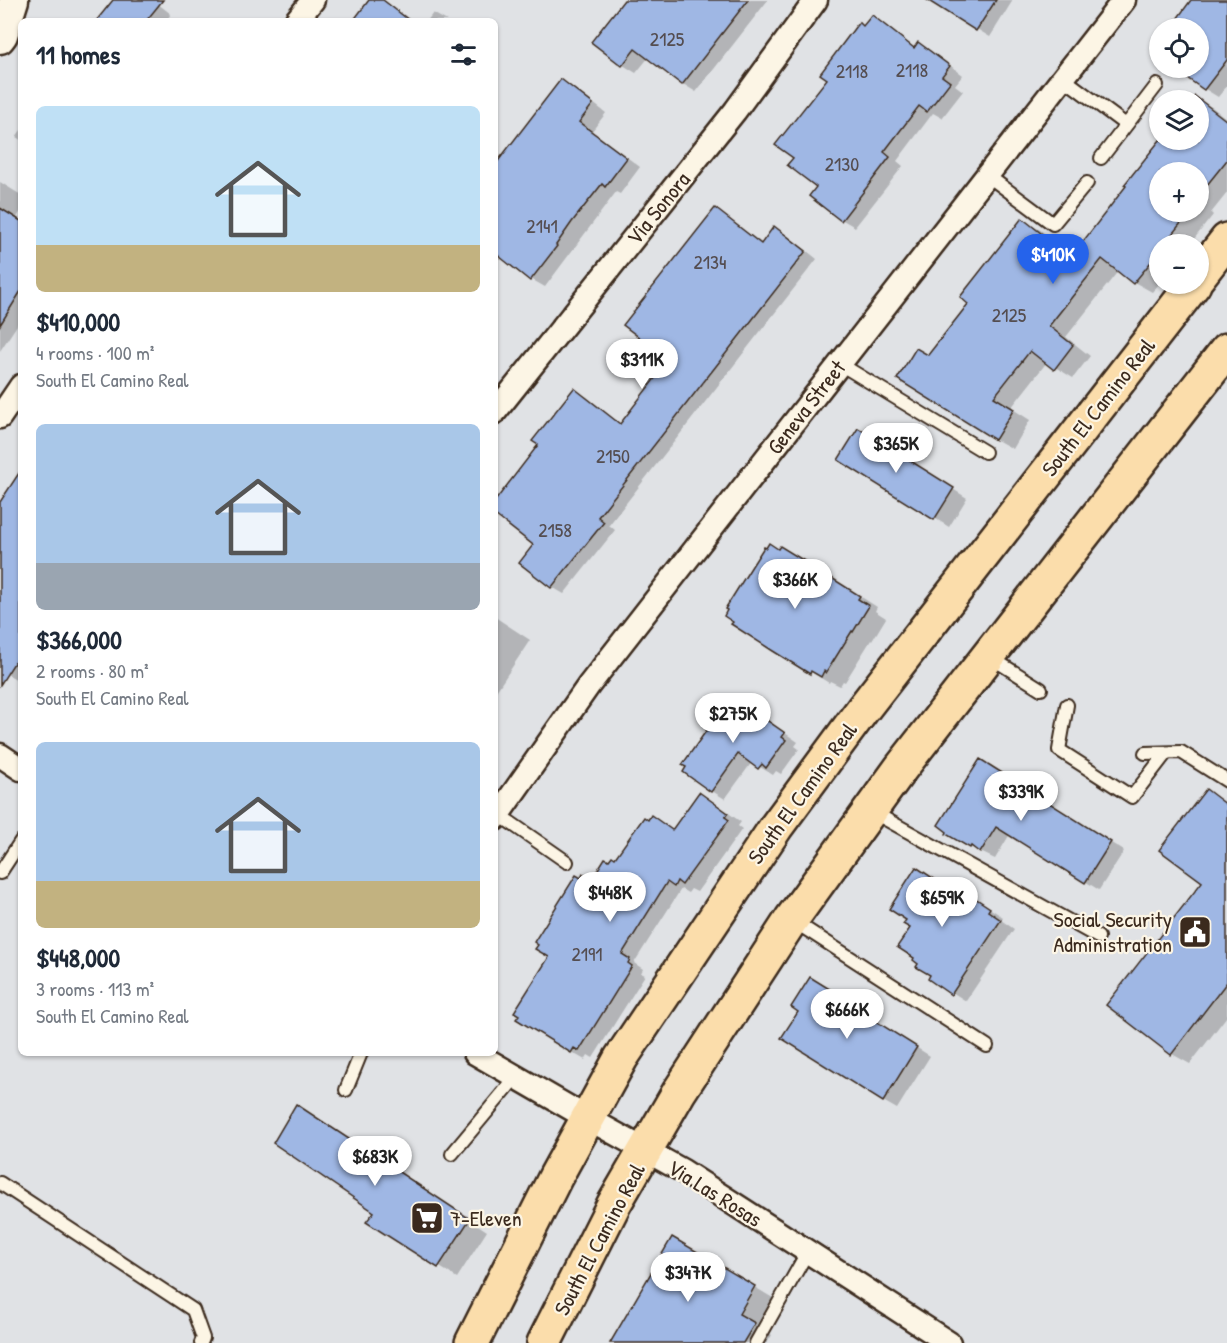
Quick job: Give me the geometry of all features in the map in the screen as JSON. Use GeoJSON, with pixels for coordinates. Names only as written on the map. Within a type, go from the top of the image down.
{"type":"FeatureCollection","features":[{"type":"Feature","properties":{"kind":"main road"},"geometry":{"type":"LineString","coordinates":[[1209,263],[1227,240]]}},
{"type":"Feature","properties":{"kind":"main road","name":"South El Camino Real"},"geometry":{"type":"LineString","coordinates":[[472,1343],[556,1176],[621,1058],[776,827],[863,709],[1186,294]]}},
{"type":"Feature","properties":{"kind":"main road","name":"South El Camino Real"},"geometry":{"type":"LineString","coordinates":[[544,1343],[614,1204],[680,1092],[791,920],[901,768],[1227,350]]}},
{"type":"Feature","properties":{"kind":"street"},"geometry":{"type":"LineString","coordinates":[[0,39],[14,0]]}},
{"type":"Feature","properties":{"kind":"street"},"geometry":{"type":"LineString","coordinates":[[298,18],[313,0]]}},
{"type":"Feature","properties":{"kind":"street","name":"Via Sonora"},"geometry":{"type":"LineString","coordinates":[[498,408],[735,111],[816,0]]}},
{"type":"Feature","properties":{"kind":"street","name":"Geneva Street"},"geometry":{"type":"LineString","coordinates":[[498,816],[589,685],[1124,0]]}},
{"type":"Feature","properties":{"kind":"street"},"geometry":{"type":"LineString","coordinates":[[0,417],[18,390]]}},
{"type":"Feature","properties":{"kind":"street"},"geometry":{"type":"LineString","coordinates":[[0,755],[18,767]]}},
{"type":"Feature","properties":{"kind":"street","name":"Via Las Rosas"},"geometry":{"type":"LineString","coordinates":[[480,1056],[683,1171],[949,1343]]}},
{"type":"Feature","properties":{"kind":"lane"},"geometry":{"type":"LineString","coordinates":[[1064,78],[1126,125]]}},
{"type":"Feature","properties":{"kind":"lane"},"geometry":{"type":"LineString","coordinates":[[1101,158],[1158,85]]}},
{"type":"Feature","properties":{"kind":"lane"},"geometry":{"type":"LineString","coordinates":[[987,175],[1053,224],[1087,183]]}},
{"type":"Feature","properties":{"kind":"lane"},"geometry":{"type":"LineString","coordinates":[[840,364],[985,452]]}},
{"type":"Feature","properties":{"kind":"lane"},"geometry":{"type":"LineString","coordinates":[[988,656],[1041,689]]}},
{"type":"Feature","properties":{"kind":"lane"},"geometry":{"type":"LineString","coordinates":[[1067,705],[1059,750],[1132,797],[1166,753]]}},
{"type":"Feature","properties":{"kind":"lane"},"geometry":{"type":"LineString","coordinates":[[1145,753],[1181,752],[1227,781]]}},
{"type":"Feature","properties":{"kind":"lane"},"geometry":{"type":"LineString","coordinates":[[869,811],[1098,937]]}},
{"type":"Feature","properties":{"kind":"lane"},"geometry":{"type":"LineString","coordinates":[[498,818],[567,861]]}},
{"type":"Feature","properties":{"kind":"lane"},"geometry":{"type":"LineString","coordinates":[[0,873],[18,846]]}},
{"type":"Feature","properties":{"kind":"lane"},"geometry":{"type":"LineString","coordinates":[[791,920],[987,1046]]}},
{"type":"Feature","properties":{"kind":"lane"},"geometry":{"type":"LineString","coordinates":[[346,1090],[360,1056]]}},
{"type":"Feature","properties":{"kind":"lane"},"geometry":{"type":"LineString","coordinates":[[452,1154],[516,1077]]}},
{"type":"Feature","properties":{"kind":"lane"},"geometry":{"type":"LineString","coordinates":[[0,1183],[193,1311],[203,1338],[201,1343]]}},
{"type":"Feature","properties":{"kind":"lane"},"geometry":{"type":"LineString","coordinates":[[756,1343],[808,1251]]}},
{"type":"Feature","properties":{"kind":"building"},"geometry":{"type":"Polygon","coordinates":[[[113,0],[163,0],[148,18],[98,18],[113,0]]]}},
{"type":"Feature","properties":{"kind":"building"},"geometry":{"type":"Polygon","coordinates":[[[369,0],[383,0],[406,18],[355,18],[369,0]]]}},
{"type":"Feature","properties":{"kind":"building"},"geometry":{"type":"Polygon","coordinates":[[[624,0],[748,0],[682,85],[635,49],[622,66],[591,42],[624,0]]]}},
{"type":"Feature","properties":{"kind":"building"},"geometry":{"type":"Polygon","coordinates":[[[927,0],[996,0],[976,31],[927,0]]]}},
{"type":"Feature","properties":{"kind":"building"},"geometry":{"type":"Polygon","coordinates":[[[1191,0],[1227,0],[1227,60],[1204,90],[1187,78],[1209,78],[1209,18],[1178,18],[1191,0]]]}},
{"type":"Feature","properties":{"kind":"building"},"geometry":{"type":"Polygon","coordinates":[[[872,15],[914,48],[918,42],[950,66],[942,76],[950,82],[927,112],[919,106],[884,152],[890,157],[841,221],[809,196],[816,187],[787,165],[793,158],[775,145],[827,79],[820,74],[859,22],[863,26],[872,15]]]}},
{"type":"Feature","properties":{"kind":"building"},"geometry":{"type":"Polygon","coordinates":[[[561,79],[593,104],[579,122],[627,158],[605,187],[602,184],[572,222],[530,281],[498,255],[498,161],[561,79]]]}},
{"type":"Feature","properties":{"kind":"building"},"geometry":{"type":"Polygon","coordinates":[[[1209,107],[1227,121],[1227,160],[1209,182],[1209,162],[1149,162],[1149,222],[1182,222],[1172,234],[1149,234],[1149,264],[1133,284],[1102,259],[1049,326],[1073,345],[1054,370],[1030,351],[994,397],[1014,409],[995,440],[897,379],[916,348],[928,355],[968,304],[960,297],[1022,218],[1071,257],[1126,186],[1124,185],[1152,150],[1209,150],[1209,107]]]}},
{"type":"Feature","properties":{"kind":"building"},"geometry":{"type":"Polygon","coordinates":[[[0,208],[18,219],[18,296],[0,325],[0,208]]]}},
{"type":"Feature","properties":{"kind":"building"},"geometry":{"type":"Polygon","coordinates":[[[715,208],[761,244],[774,226],[806,251],[598,517],[604,522],[551,588],[519,563],[533,545],[498,517],[498,497],[538,445],[532,441],[574,388],[620,424],[669,360],[623,325],[715,208]]]}},
{"type":"Feature","properties":{"kind":"building"},"geometry":{"type":"Polygon","coordinates":[[[858,428],[954,488],[934,520],[838,460],[858,428]]]}},
{"type":"Feature","properties":{"kind":"building"},"geometry":{"type":"Polygon","coordinates":[[[18,475],[18,657],[0,685],[0,502],[18,475]]]}},
{"type":"Feature","properties":{"kind":"building"},"geometry":{"type":"Polygon","coordinates":[[[769,543],[778,549],[780,546],[819,570],[860,596],[858,599],[869,606],[826,673],[824,671],[821,677],[811,671],[810,674],[773,651],[731,624],[733,622],[724,616],[727,610],[725,609],[764,547],[766,548],[769,543]]]}},
{"type":"Feature","properties":{"kind":"building"},"geometry":{"type":"Polygon","coordinates":[[[735,698],[785,733],[782,737],[786,740],[766,768],[762,764],[758,769],[738,754],[711,792],[683,772],[686,767],[682,765],[728,700],[731,703],[735,698]]]}},
{"type":"Feature","properties":{"kind":"building"},"geometry":{"type":"Polygon","coordinates":[[[980,759],[1111,842],[1085,883],[996,827],[980,853],[946,834],[947,832],[938,825],[980,759]]]}},
{"type":"Feature","properties":{"kind":"building","name":"Social Security Administration"},"geometry":{"type":"Polygon","coordinates":[[[1206,789],[1227,805],[1227,982],[1171,1055],[1106,1005],[1202,882],[1159,850],[1206,789]]]}},
{"type":"Feature","properties":{"kind":"building"},"geometry":{"type":"Polygon","coordinates":[[[699,792],[728,813],[725,817],[729,820],[682,885],[677,881],[674,887],[667,882],[622,954],[630,959],[628,963],[632,966],[579,1051],[574,1048],[571,1053],[516,1019],[519,1015],[514,1012],[549,957],[535,949],[538,945],[534,942],[576,875],[581,878],[583,874],[592,879],[605,858],[609,860],[612,856],[615,858],[644,817],[648,820],[651,815],[672,830],[699,792]]]}},
{"type":"Feature","properties":{"kind":"building"},"geometry":{"type":"Polygon","coordinates":[[[916,867],[948,888],[951,882],[990,908],[988,911],[1001,920],[951,995],[928,979],[930,975],[916,967],[918,964],[913,960],[914,958],[897,947],[910,928],[903,924],[906,920],[889,909],[916,867]]]}},
{"type":"Feature","properties":{"kind":"building"},"geometry":{"type":"Polygon","coordinates":[[[810,977],[917,1047],[883,1102],[781,1038],[798,1012],[791,1007],[810,977]]]}},
{"type":"Feature","properties":{"kind":"building"},"geometry":{"type":"Polygon","coordinates":[[[296,1104],[470,1219],[438,1268],[366,1222],[374,1212],[273,1143],[296,1104]]]}},
{"type":"Feature","properties":{"kind":"building"},"geometry":{"type":"Polygon","coordinates":[[[672,1237],[755,1286],[739,1314],[755,1323],[743,1343],[610,1343],[672,1237]]]}},
{"type":"Feature","properties":{"kind":"place","name":"Social Security Administration"},"geometry":{"type":"Point","coordinates":[1195,932]}},
{"type":"Feature","properties":{"kind":"place","name":"7-Eleven"},"geometry":{"type":"Point","coordinates":[427,1218]}}]}
